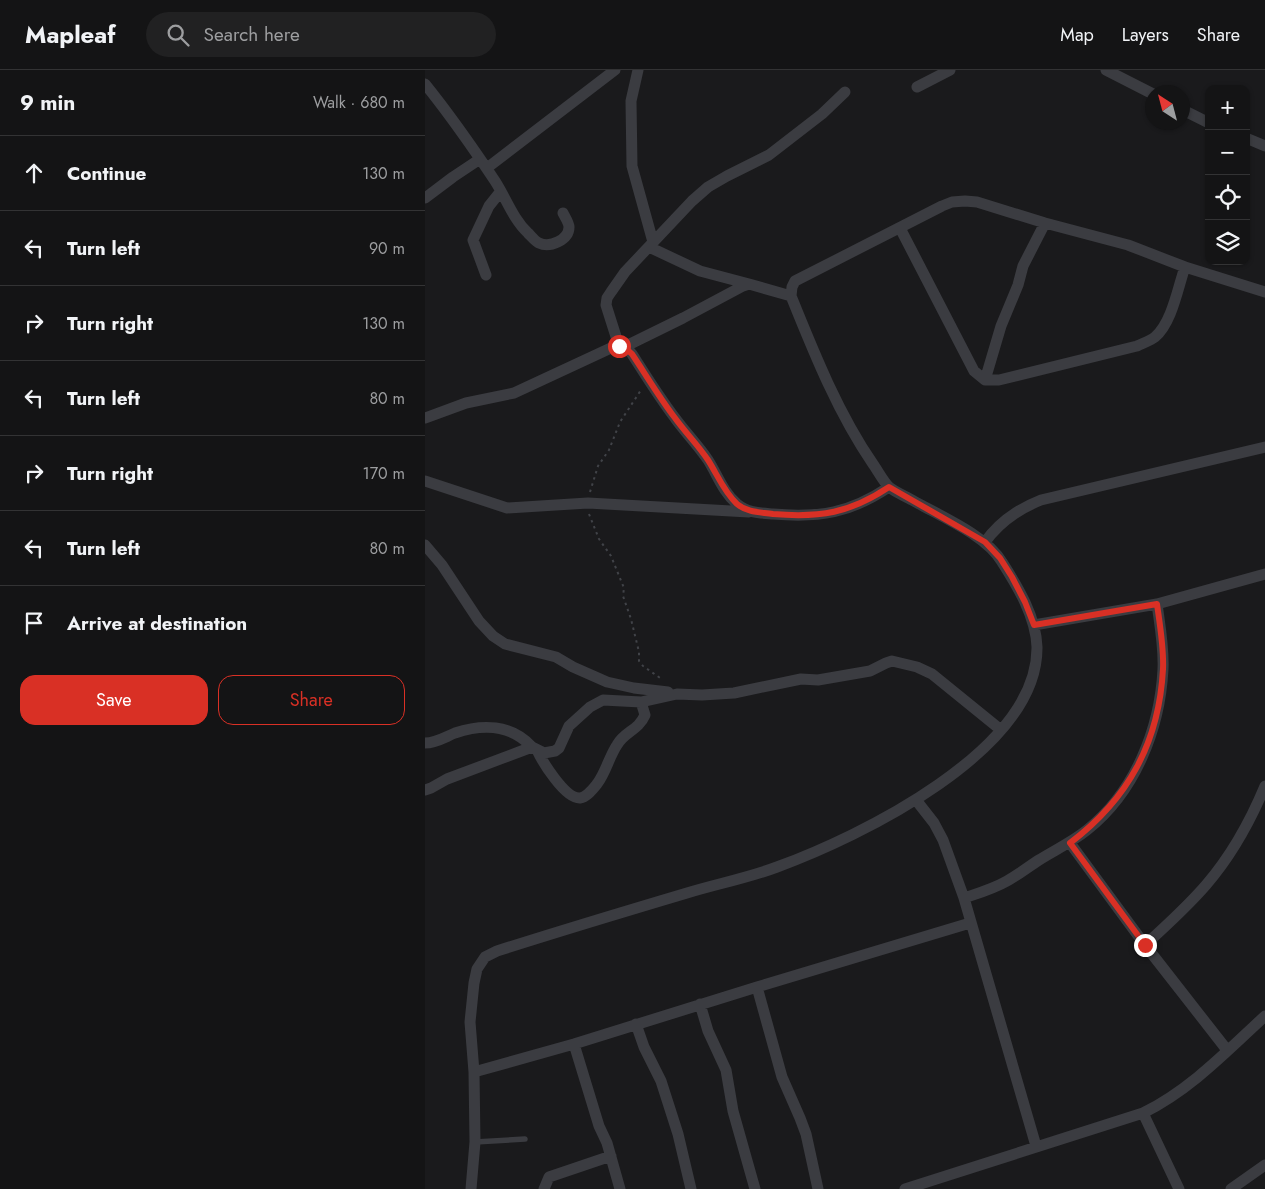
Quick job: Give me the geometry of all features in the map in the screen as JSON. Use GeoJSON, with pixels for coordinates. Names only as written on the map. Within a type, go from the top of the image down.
{"type":"FeatureCollection","features":[{"type":"Feature","properties":{"kind":"street"},"geometry":{"type":"LineString","coordinates":[[425,198],[453,177],[483,164],[615,70]]}},
{"type":"Feature","properties":{"kind":"street"},"geometry":{"type":"LineString","coordinates":[[638,70],[631,101],[632,166],[651,244],[700,271],[791,296]]}},
{"type":"Feature","properties":{"kind":"street"},"geometry":{"type":"LineString","coordinates":[[917,87],[949,70]]}},
{"type":"Feature","properties":{"kind":"street"},"geometry":{"type":"LineString","coordinates":[[1106,70],[1145,90]]}},
{"type":"Feature","properties":{"kind":"street"},"geometry":{"type":"LineString","coordinates":[[425,84],[483,164],[515,217],[540,244],[554,244],[562,240],[568,233],[569,226],[563,213]]}},
{"type":"Feature","properties":{"kind":"street"},"geometry":{"type":"LineString","coordinates":[[751,512],[738,504],[728,494],[707,459],[674,417],[632,354],[622,346],[608,312],[607,298],[625,272],[692,201],[708,187],[769,155],[822,114],[845,92]]}},
{"type":"Feature","properties":{"kind":"street"},"geometry":{"type":"LineString","coordinates":[[1190,114],[1205,121]]}},
{"type":"Feature","properties":{"kind":"street"},"geometry":{"type":"LineString","coordinates":[[1250,140],[1265,146]]}},
{"type":"Feature","properties":{"kind":"street"},"geometry":{"type":"LineString","coordinates":[[486,275],[473,240],[489,206],[501,191]]}},
{"type":"Feature","properties":{"kind":"street"},"geometry":{"type":"LineString","coordinates":[[471,1189],[475,1142],[474,1072],[470,1022],[477,969],[485,957],[497,951],[589,922],[776,868],[843,838],[916,800],[948,778],[1001,730],[1028,692],[1035,672],[1037,648],[1034,625],[1012,577],[1000,558],[985,542],[889,487],[861,446],[825,376],[791,296],[791,288],[795,281],[942,206],[965,200],[1128,245],[1265,292]]}},
{"type":"Feature","properties":{"kind":"street"},"geometry":{"type":"LineString","coordinates":[[985,380],[1001,326],[1018,285],[1023,266],[1045,223]]}},
{"type":"Feature","properties":{"kind":"street"},"geometry":{"type":"LineString","coordinates":[[900,228],[974,371],[985,380],[999,380],[1137,346],[1155,337],[1164,326],[1170,312],[1185,266]]}},
{"type":"Feature","properties":{"kind":"street"},"geometry":{"type":"LineString","coordinates":[[425,418],[466,403],[514,393],[613,347],[622,346],[683,318],[737,288],[749,284]]}},
{"type":"Feature","properties":{"kind":"street"},"geometry":{"type":"LineString","coordinates":[[985,542],[1009,517],[1041,500],[1265,447]]}},
{"type":"Feature","properties":{"kind":"street"},"geometry":{"type":"LineString","coordinates":[[425,481],[507,508],[588,503],[796,516],[833,512],[853,507],[870,500],[889,487]]}},
{"type":"Feature","properties":{"kind":"street"},"geometry":{"type":"LineString","coordinates":[[425,545],[442,565],[479,621],[493,636],[505,644],[556,657],[607,682],[677,694],[734,693],[801,679],[818,680],[870,671],[892,661],[917,667],[932,674],[1001,730]]}},
{"type":"Feature","properties":{"kind":"street"},"geometry":{"type":"LineString","coordinates":[[1034,625],[1157,604],[1265,574]]}},
{"type":"Feature","properties":{"kind":"street"},"geometry":{"type":"LineString","coordinates":[[964,898],[1008,881],[1037,861],[1070,843],[1089,829],[1108,810],[1126,787],[1143,756],[1161,693],[1163,668],[1162,639],[1157,604]]}},
{"type":"Feature","properties":{"kind":"street"},"geometry":{"type":"LineString","coordinates":[[425,790],[447,779],[534,748],[544,753],[555,751],[559,748],[569,726],[596,703],[603,700],[641,702],[677,694]]}},
{"type":"Feature","properties":{"kind":"street"},"geometry":{"type":"LineString","coordinates":[[425,743],[441,740],[455,733],[490,727],[511,732],[524,738],[534,748],[550,773],[567,792],[576,798],[581,798],[589,793],[599,782],[617,744],[623,737],[641,724],[645,715],[641,702]]}},
{"type":"Feature","properties":{"kind":"street"},"geometry":{"type":"LineString","coordinates":[[1145,945],[1206,885],[1238,841],[1252,817],[1265,786]]}},
{"type":"Feature","properties":{"kind":"street"},"geometry":{"type":"LineString","coordinates":[[916,800],[934,823],[943,840],[964,898],[1036,1146]]}},
{"type":"Feature","properties":{"kind":"street"},"geometry":{"type":"LineString","coordinates":[[1070,843],[1145,945],[1227,1050]]}},
{"type":"Feature","properties":{"kind":"street"},"geometry":{"type":"LineString","coordinates":[[474,1072],[574,1044],[757,986],[971,923]]}},
{"type":"Feature","properties":{"kind":"street"},"geometry":{"type":"LineString","coordinates":[[757,986],[782,1077],[806,1134],[818,1189]]}},
{"type":"Feature","properties":{"kind":"street"},"geometry":{"type":"LineString","coordinates":[[700,1004],[708,1031],[726,1070],[733,1111],[755,1189]]}},
{"type":"Feature","properties":{"kind":"street"},"geometry":{"type":"LineString","coordinates":[[905,1189],[1143,1113],[1162,1103],[1197,1078],[1265,1016]]}},
{"type":"Feature","properties":{"kind":"street"},"geometry":{"type":"LineString","coordinates":[[636,1024],[644,1048],[661,1081],[678,1134],[691,1189]]}},
{"type":"Feature","properties":{"kind":"street"},"geometry":{"type":"LineString","coordinates":[[574,1044],[599,1126],[607,1143],[620,1189]]}},
{"type":"Feature","properties":{"kind":"street"},"geometry":{"type":"LineString","coordinates":[[1143,1113],[1179,1189]]}},
{"type":"Feature","properties":{"kind":"street"},"geometry":{"type":"LineString","coordinates":[[544,1189],[549,1177],[611,1156]]}},
{"type":"Feature","properties":{"kind":"street"},"geometry":{"type":"LineString","coordinates":[[1231,1189],[1265,1165]]}},
{"type":"Feature","properties":{"kind":"lane"},"geometry":{"type":"LineString","coordinates":[[475,1142],[525,1139]]}},
{"type":"Feature","properties":{"kind":"path"},"geometry":{"type":"LineString","coordinates":[[649,381],[620,422],[609,450],[598,466],[588,503],[589,516],[599,539],[611,556],[624,588],[623,596],[631,619],[639,652],[639,661],[643,666],[672,686],[677,694]]}},
{"type":"Feature","properties":{"kind":"route"},"geometry":{"type":"LineString","coordinates":[[619,346],[629,350],[632,354],[674,417],[707,459],[728,494],[738,504],[751,512],[796,516],[833,512],[870,500],[889,487],[985,542],[1000,558],[1012,577],[1034,625],[1157,604],[1162,639],[1163,668],[1161,693],[1143,756],[1126,787],[1108,810],[1089,829],[1070,843],[1145,945]]}}]}
